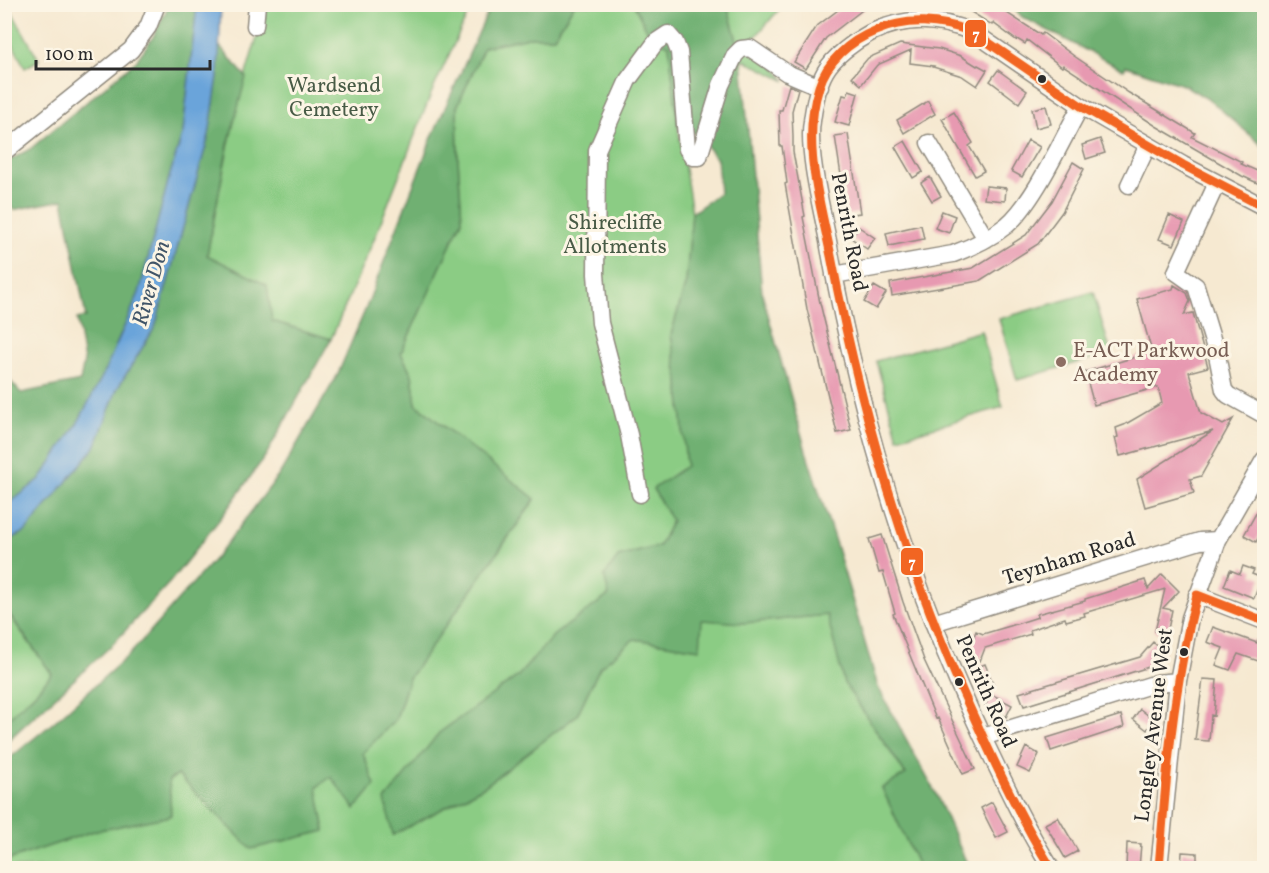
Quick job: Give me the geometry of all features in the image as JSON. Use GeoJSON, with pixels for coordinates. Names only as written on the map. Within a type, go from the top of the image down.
{"type":"FeatureCollection","features":[{"type":"Feature","properties":{"kind":"street"},"geometry":{"type":"LineString","coordinates":[[143,4],[151,21]]}},
{"type":"Feature","properties":{"kind":"street"},"geometry":{"type":"LineString","coordinates":[[4,152],[131,50],[151,21],[157,4]]}},
{"type":"Feature","properties":{"kind":"street"},"geometry":{"type":"LineString","coordinates":[[255,26],[257,4]]}},
{"type":"Feature","properties":{"kind":"street","name":"Penrith Road"},"geometry":{"type":"LineString","coordinates":[[1051,868],[1034,842],[948,661],[894,510],[866,409],[834,275],[813,153],[811,125],[820,87],[825,72],[839,57],[861,38],[884,26],[906,21],[930,20],[953,25],[973,32],[1081,106],[1148,146],[1264,207]]}},
{"type":"Feature","properties":{"kind":"street"},"geometry":{"type":"LineString","coordinates":[[640,494],[600,323],[596,274],[597,150],[627,80],[656,42],[668,34],[675,42],[679,52],[687,149],[693,157],[699,158],[721,85],[735,55],[741,49],[750,48],[787,73],[820,87]]}},
{"type":"Feature","properties":{"kind":"street"},"geometry":{"type":"LineString","coordinates":[[834,275],[953,254],[972,247],[1007,225],[1034,190],[1081,106]]}},
{"type":"Feature","properties":{"kind":"street"},"geometry":{"type":"LineString","coordinates":[[928,143],[986,239]]}},
{"type":"Feature","properties":{"kind":"street"},"geometry":{"type":"LineString","coordinates":[[1129,185],[1148,146]]}},
{"type":"Feature","properties":{"kind":"street"},"geometry":{"type":"LineString","coordinates":[[1217,183],[1173,278],[1196,286],[1217,355],[1224,390],[1228,395],[1264,415]]}},
{"type":"Feature","properties":{"kind":"street","name":"Longley Avenue West"},"geometry":{"type":"LineString","coordinates":[[1159,868],[1178,681],[1190,618],[1218,540],[1264,460]]}},
{"type":"Feature","properties":{"kind":"street","name":"Teynham Road"},"geometry":{"type":"LineString","coordinates":[[933,622],[1200,541],[1218,540]]}},
{"type":"Feature","properties":{"kind":"street"},"geometry":{"type":"LineString","coordinates":[[1197,595],[1264,621]]}},
{"type":"Feature","properties":{"kind":"street"},"geometry":{"type":"LineString","coordinates":[[983,737],[1156,683],[1178,681]]}},
{"type":"Feature","properties":{"kind":"green space"},"geometry":{"type":"Polygon","coordinates":[[[5,4],[8,5],[39,60],[25,68],[11,41],[5,44],[5,4]]]}},
{"type":"Feature","properties":{"kind":"green space"},"geometry":{"type":"Polygon","coordinates":[[[169,5],[197,5],[183,132],[139,293],[103,375],[77,424],[40,479],[5,507],[4,374],[21,393],[80,381],[84,361],[77,319],[86,317],[63,200],[13,210],[5,196],[5,163],[30,149],[136,61],[153,37],[169,5]]]}},
{"type":"Feature","properties":{"kind":"green space","name":"Wardsend Cemetery"},"geometry":{"type":"Polygon","coordinates":[[[269,5],[472,5],[431,94],[375,237],[331,339],[272,321],[207,255],[240,96],[269,5]]]}},
{"type":"Feature","properties":{"kind":"green space"},"geometry":{"type":"Polygon","coordinates":[[[491,5],[574,5],[554,37],[528,37],[484,47],[457,107],[462,220],[401,353],[412,375],[416,404],[535,499],[409,678],[396,719],[363,753],[375,785],[355,809],[331,777],[317,787],[325,831],[251,849],[178,775],[169,780],[171,816],[94,831],[5,861],[5,762],[130,654],[218,555],[279,475],[337,376],[366,308],[432,137],[491,5]]]}},
{"type":"Feature","properties":{"kind":"green space","name":"Shirecliffe Allotments"},"geometry":{"type":"Polygon","coordinates":[[[574,5],[634,5],[651,38],[669,44],[678,126],[692,213],[686,282],[671,335],[679,382],[686,466],[653,489],[672,520],[659,546],[618,557],[609,595],[554,635],[518,676],[439,733],[393,835],[485,786],[577,715],[600,667],[634,639],[699,649],[701,619],[744,623],[828,615],[844,683],[906,775],[882,788],[919,868],[5,868],[5,861],[94,831],[171,816],[169,780],[179,775],[252,849],[325,831],[316,787],[362,753],[396,719],[409,678],[535,500],[416,404],[412,375],[401,353],[462,220],[457,107],[484,47],[528,37],[554,37],[574,5]]]}},
{"type":"Feature","properties":{"kind":"green space"},"geometry":{"type":"Polygon","coordinates":[[[634,5],[727,5],[742,59],[762,293],[806,451],[878,687],[936,794],[969,868],[919,868],[882,788],[906,774],[844,683],[827,615],[744,623],[702,620],[700,649],[634,639],[600,667],[577,715],[485,786],[393,835],[385,800],[439,733],[518,676],[554,635],[609,595],[604,576],[618,557],[659,546],[672,521],[653,489],[686,466],[679,382],[671,335],[686,282],[692,213],[720,193],[717,159],[696,134],[678,126],[669,45],[651,38],[634,5]]]}},
{"type":"Feature","properties":{"kind":"green space"},"geometry":{"type":"Polygon","coordinates":[[[727,5],[783,5],[752,41],[786,81],[742,59],[727,5]]]}},
{"type":"Feature","properties":{"kind":"green space"},"geometry":{"type":"Polygon","coordinates":[[[1011,5],[1253,5],[1264,7],[1264,147],[1211,101],[1186,86],[1126,66],[1124,70],[1022,17],[1011,5]]]}},
{"type":"Feature","properties":{"kind":"green space"},"geometry":{"type":"Polygon","coordinates":[[[218,44],[246,77],[228,145],[207,255],[267,285],[272,321],[331,339],[266,455],[223,515],[170,582],[113,644],[5,743],[5,721],[52,674],[5,608],[5,542],[25,532],[95,447],[117,389],[155,327],[209,135],[218,76],[218,44]]]}},
{"type":"Feature","properties":{"kind":"green space"},"geometry":{"type":"Polygon","coordinates":[[[1093,292],[1111,353],[1017,380],[999,319],[1093,292]]]}},
{"type":"Feature","properties":{"kind":"green space"},"geometry":{"type":"Polygon","coordinates":[[[981,331],[1003,407],[898,438],[876,361],[981,331]]]}},
{"type":"Feature","properties":{"kind":"green space"},"geometry":{"type":"Polygon","coordinates":[[[4,608],[52,674],[5,721],[4,608]]]}},
{"type":"Feature","properties":{"kind":"water","name":"River Don"},"geometry":{"type":"Polygon","coordinates":[[[197,5],[221,5],[218,76],[209,135],[155,327],[117,389],[95,447],[25,532],[5,542],[5,507],[40,479],[77,424],[103,375],[139,293],[183,132],[197,5]]]}},
{"type":"Feature","properties":{"kind":"building"},"geometry":{"type":"Polygon","coordinates":[[[846,4],[870,4],[826,38],[806,69],[794,62],[817,26],[846,4]]]}},
{"type":"Feature","properties":{"kind":"building"},"geometry":{"type":"Polygon","coordinates":[[[958,4],[993,4],[1041,35],[1043,33],[1129,93],[1195,133],[1192,137],[1264,174],[1264,186],[1242,176],[1156,126],[1063,65],[1062,67],[1027,40],[1025,44],[1016,40],[993,23],[992,25],[958,4]]]}},
{"type":"Feature","properties":{"kind":"building"},"geometry":{"type":"Polygon","coordinates":[[[900,44],[939,49],[961,56],[987,70],[977,86],[962,76],[934,66],[910,63],[911,50],[877,65],[861,85],[852,77],[868,58],[900,44]]]}},
{"type":"Feature","properties":{"kind":"building"},"geometry":{"type":"Polygon","coordinates":[[[998,70],[1027,91],[1019,103],[990,81],[998,70]]]}},
{"type":"Feature","properties":{"kind":"building"},"geometry":{"type":"Polygon","coordinates":[[[789,85],[798,89],[792,111],[793,152],[805,216],[803,217],[820,303],[851,430],[837,433],[807,309],[785,184],[787,183],[782,146],[780,146],[779,110],[782,110],[789,85]]]}},
{"type":"Feature","properties":{"kind":"building"},"geometry":{"type":"Polygon","coordinates":[[[849,90],[858,93],[849,126],[835,122],[843,95],[847,96],[849,90]]]}},
{"type":"Feature","properties":{"kind":"building"},"geometry":{"type":"Polygon","coordinates":[[[928,101],[935,114],[904,133],[897,120],[928,101]]]}},
{"type":"Feature","properties":{"kind":"building"},"geometry":{"type":"Polygon","coordinates":[[[1046,106],[1051,124],[1036,128],[1032,109],[1046,106]]]}},
{"type":"Feature","properties":{"kind":"building"},"geometry":{"type":"Polygon","coordinates":[[[954,112],[973,143],[969,146],[984,171],[975,176],[942,119],[954,112]]]}},
{"type":"Feature","properties":{"kind":"building"},"geometry":{"type":"Polygon","coordinates":[[[848,134],[860,213],[847,215],[835,136],[848,134]]]}},
{"type":"Feature","properties":{"kind":"building"},"geometry":{"type":"Polygon","coordinates":[[[1100,139],[1105,153],[1086,159],[1082,145],[1100,139]]]}},
{"type":"Feature","properties":{"kind":"building"},"geometry":{"type":"Polygon","coordinates":[[[1028,140],[1040,147],[1022,177],[1011,171],[1028,140]]]}},
{"type":"Feature","properties":{"kind":"building"},"geometry":{"type":"Polygon","coordinates":[[[905,141],[923,172],[913,178],[895,147],[905,141]]]}},
{"type":"Feature","properties":{"kind":"building"},"geometry":{"type":"Polygon","coordinates":[[[1073,162],[1084,169],[1062,212],[1038,244],[979,281],[892,296],[890,283],[973,268],[1026,235],[1052,201],[1073,162]]]}},
{"type":"Feature","properties":{"kind":"building"},"geometry":{"type":"Polygon","coordinates":[[[930,177],[941,196],[932,201],[921,183],[930,177]]]}},
{"type":"Feature","properties":{"kind":"building"},"geometry":{"type":"Polygon","coordinates":[[[986,186],[1006,188],[1005,201],[984,199],[986,186]]]}},
{"type":"Feature","properties":{"kind":"building"},"geometry":{"type":"Polygon","coordinates":[[[942,211],[955,216],[949,233],[935,228],[942,211]]]}},
{"type":"Feature","properties":{"kind":"building"},"geometry":{"type":"Polygon","coordinates":[[[1169,215],[1184,222],[1174,245],[1159,239],[1169,215]]]}},
{"type":"Feature","properties":{"kind":"building"},"geometry":{"type":"Polygon","coordinates":[[[921,225],[924,239],[889,246],[886,233],[921,225]]]}},
{"type":"Feature","properties":{"kind":"building"},"geometry":{"type":"Polygon","coordinates":[[[859,227],[875,238],[867,249],[851,238],[859,227]]]}},
{"type":"Feature","properties":{"kind":"building"},"geometry":{"type":"Polygon","coordinates":[[[1174,285],[1187,293],[1190,301],[1184,315],[1193,313],[1208,367],[1189,372],[1201,413],[1223,425],[1233,419],[1201,476],[1190,479],[1194,493],[1145,507],[1137,479],[1213,431],[1120,456],[1115,438],[1118,437],[1116,428],[1162,403],[1158,387],[1094,405],[1085,372],[1152,352],[1137,299],[1173,289],[1174,285]]]}},
{"type":"Feature","properties":{"kind":"building"},"geometry":{"type":"Polygon","coordinates":[[[874,286],[886,293],[876,309],[864,302],[874,286]]]}},
{"type":"Feature","properties":{"kind":"building"},"geometry":{"type":"Polygon","coordinates":[[[1264,499],[1264,527],[1256,542],[1244,535],[1264,499]]]}},
{"type":"Feature","properties":{"kind":"building"},"geometry":{"type":"Polygon","coordinates":[[[882,535],[924,660],[975,769],[963,774],[938,718],[936,719],[893,614],[895,613],[883,572],[879,573],[869,539],[882,535]]]}},
{"type":"Feature","properties":{"kind":"building"},"geometry":{"type":"Polygon","coordinates":[[[1243,566],[1254,570],[1252,574],[1262,578],[1254,598],[1224,586],[1230,570],[1240,574],[1243,566]]]}},
{"type":"Feature","properties":{"kind":"building"},"geometry":{"type":"Polygon","coordinates":[[[1162,574],[1179,591],[1163,608],[1172,610],[1167,634],[1155,631],[1165,589],[1084,613],[1085,616],[1066,621],[1065,618],[1030,630],[1031,634],[985,648],[980,661],[966,656],[976,631],[983,634],[1010,626],[1038,617],[1037,614],[1085,601],[1085,599],[1145,580],[1148,589],[1162,574]]]}},
{"type":"Feature","properties":{"kind":"building"},"geometry":{"type":"Polygon","coordinates":[[[1213,627],[1257,643],[1261,631],[1264,631],[1264,663],[1238,654],[1230,670],[1216,665],[1223,648],[1207,642],[1213,627]]]}},
{"type":"Feature","properties":{"kind":"building"},"geometry":{"type":"Polygon","coordinates":[[[1153,642],[1164,652],[1152,666],[1024,706],[1019,693],[1140,657],[1153,642]]]}},
{"type":"Feature","properties":{"kind":"building"},"geometry":{"type":"Polygon","coordinates":[[[985,664],[994,686],[982,691],[973,669],[985,664]]]}},
{"type":"Feature","properties":{"kind":"building"},"geometry":{"type":"Polygon","coordinates":[[[1203,679],[1217,680],[1209,741],[1195,740],[1203,679]]]}},
{"type":"Feature","properties":{"kind":"building"},"geometry":{"type":"Polygon","coordinates":[[[991,694],[1012,705],[1006,717],[985,706],[991,694]]]}},
{"type":"Feature","properties":{"kind":"building"},"geometry":{"type":"Polygon","coordinates":[[[1140,709],[1154,720],[1147,730],[1133,719],[1140,709]]]}},
{"type":"Feature","properties":{"kind":"building"},"geometry":{"type":"Polygon","coordinates":[[[1121,715],[1124,727],[1051,751],[1047,738],[1121,715]]]}},
{"type":"Feature","properties":{"kind":"building"},"geometry":{"type":"Polygon","coordinates":[[[1026,747],[1039,754],[1030,773],[1017,767],[1026,747]]]}},
{"type":"Feature","properties":{"kind":"building"},"geometry":{"type":"Polygon","coordinates":[[[992,802],[1008,832],[996,838],[981,808],[992,802]]]}},
{"type":"Feature","properties":{"kind":"building"},"geometry":{"type":"Polygon","coordinates":[[[1058,817],[1078,851],[1065,858],[1045,824],[1058,817]]]}},
{"type":"Feature","properties":{"kind":"building"},"geometry":{"type":"Polygon","coordinates":[[[1127,843],[1141,844],[1139,868],[1126,868],[1127,843]]]}},
{"type":"Feature","properties":{"kind":"building"},"geometry":{"type":"Polygon","coordinates":[[[1182,852],[1197,853],[1197,868],[1181,868],[1182,852]]]}},
{"type":"Feature","properties":{"kind":"transit line","name":"7"},"geometry":{"type":"LineString","coordinates":[[1051,868],[1029,831],[1000,773],[949,660],[888,490],[856,374],[814,172],[812,129],[819,87],[834,60],[848,46],[875,31],[912,22],[936,23],[960,28],[973,32],[1081,106],[1183,165],[1264,207]]}},
{"type":"Feature","properties":{"kind":"transit line","name":"7"},"geometry":{"type":"LineString","coordinates":[[1159,868],[1176,697],[1197,595],[1264,621]]}},
{"type":"Feature","properties":{"kind":"place","name":"E-ACT Parkwood Academy"},"geometry":{"type":"Point","coordinates":[1061,362]}}]}
